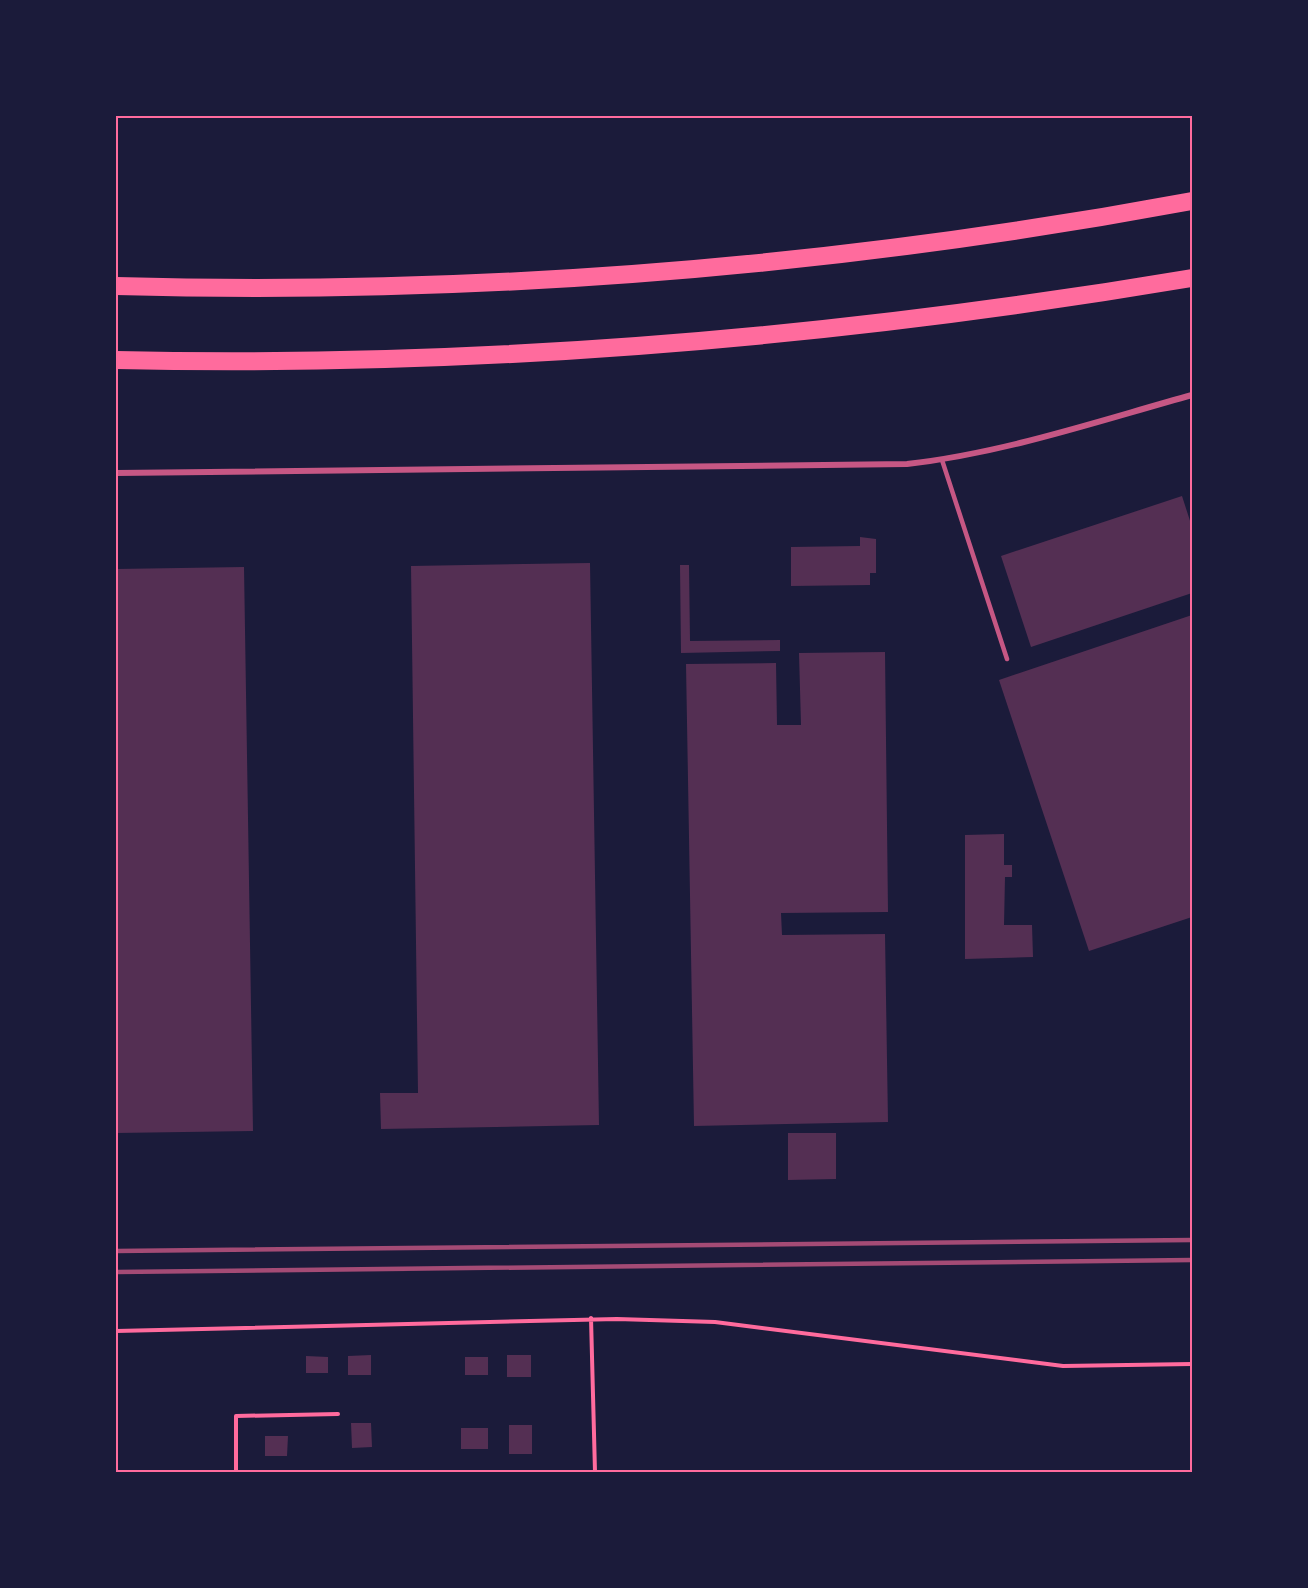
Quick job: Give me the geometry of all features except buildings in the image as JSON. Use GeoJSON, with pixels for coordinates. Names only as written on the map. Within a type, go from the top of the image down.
{"type":"FeatureCollection","features":[{"type":"Feature","properties":{"kind":"highway"},"geometry":{"type":"LineString","coordinates":[[116,286],[418,286],[697,269],[918,245],[1047,227],[1192,201]]}},
{"type":"Feature","properties":{"kind":"highway"},"geometry":{"type":"LineString","coordinates":[[116,360],[207,362],[448,358],[713,341],[930,318],[1192,278]]}},
{"type":"Feature","properties":{"kind":"street"},"geometry":{"type":"LineString","coordinates":[[116,473],[907,464],[992,451],[1192,395]]}},
{"type":"Feature","properties":{"kind":"lane"},"geometry":{"type":"LineString","coordinates":[[942,460],[1006,659]]}},
{"type":"Feature","properties":{"kind":"path"},"geometry":{"type":"LineString","coordinates":[[116,1331],[591,1318],[715,1322],[1063,1366],[1192,1364]]}},
{"type":"Feature","properties":{"kind":"path"},"geometry":{"type":"LineString","coordinates":[[591,1318],[595,1473]]}},
{"type":"Feature","properties":{"kind":"path"},"geometry":{"type":"LineString","coordinates":[[236,1473],[236,1416],[338,1414]]}},
{"type":"Feature","properties":{"kind":"railway"},"geometry":{"type":"LineString","coordinates":[[116,1251],[1192,1240]]}},
{"type":"Feature","properties":{"kind":"railway"},"geometry":{"type":"LineString","coordinates":[[116,1272],[1192,1260]]}}]}
